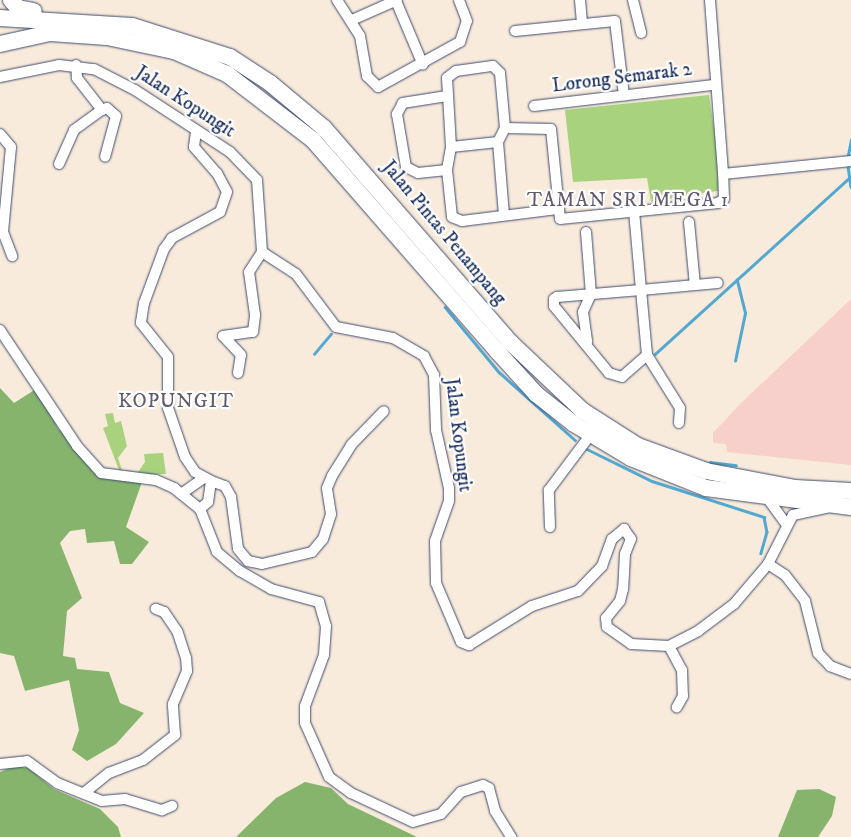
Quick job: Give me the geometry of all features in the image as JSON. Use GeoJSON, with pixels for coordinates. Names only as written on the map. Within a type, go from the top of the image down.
{"type":"FeatureCollection","features":[{"type":"Feature","properties":{"kind":"main road"},"geometry":{"type":"LineString","coordinates":[[11,0],[24,10],[92,28]]}},
{"type":"Feature","properties":{"kind":"main road"},"geometry":{"type":"LineString","coordinates":[[0,20],[0,43]]}},
{"type":"Feature","properties":{"kind":"main road","name":"Jalan Pintas Penampang"},"geometry":{"type":"LineString","coordinates":[[0,20],[182,38],[256,73],[324,128],[548,382],[619,435],[671,460],[722,476],[795,488],[851,490]]}},
{"type":"Feature","properties":{"kind":"main road","name":"Jalan Pintas Penampang"},"geometry":{"type":"LineString","coordinates":[[0,53],[92,28]]}},
{"type":"Feature","properties":{"kind":"main road","name":"Jalan Pintas Penampang"},"geometry":{"type":"LineString","coordinates":[[0,43],[50,33],[92,28],[174,51],[242,84],[313,140],[536,394],[591,434],[667,474],[734,495],[851,507]]}},
{"type":"Feature","properties":{"kind":"main road"},"geometry":{"type":"LineString","coordinates":[[406,245],[418,234]]}},
{"type":"Feature","properties":{"kind":"street"},"geometry":{"type":"LineString","coordinates":[[337,0],[352,20],[370,83],[382,86],[423,65],[464,37],[467,21],[459,0]]}},
{"type":"Feature","properties":{"kind":"street"},"geometry":{"type":"LineString","coordinates":[[580,0],[582,24]]}},
{"type":"Feature","properties":{"kind":"street"},"geometry":{"type":"LineString","coordinates":[[633,0],[640,33]]}},
{"type":"Feature","properties":{"kind":"street"},"geometry":{"type":"LineString","coordinates":[[505,128],[551,128],[560,220],[722,202],[723,174],[714,85],[710,0]]}},
{"type":"Feature","properties":{"kind":"street"},"geometry":{"type":"LineString","coordinates":[[352,20],[397,1],[423,65]]}},
{"type":"Feature","properties":{"kind":"street"},"geometry":{"type":"LineString","coordinates":[[515,31],[615,21],[624,95]]}},
{"type":"Feature","properties":{"kind":"street"},"geometry":{"type":"LineString","coordinates":[[76,65],[78,78],[102,110]]}},
{"type":"Feature","properties":{"kind":"street","name":"Jalan Kopungit"},"geometry":{"type":"LineString","coordinates":[[0,77],[47,66],[76,65],[108,74],[246,164],[256,180],[262,252],[296,274],[310,298],[336,327],[393,338],[414,346],[428,360],[449,501],[436,533],[436,584],[461,642],[469,645],[532,606],[578,591],[602,566],[612,539],[624,529],[631,539],[625,554],[623,588],[620,601],[606,618],[607,626],[631,644],[669,646],[698,632],[734,604],[768,564],[786,524]]}},
{"type":"Feature","properties":{"kind":"street"},"geometry":{"type":"LineString","coordinates":[[504,215],[498,142],[505,128],[497,68],[450,74],[447,96],[451,147],[447,170],[455,220],[504,215],[559,209]]}},
{"type":"Feature","properties":{"kind":"street","name":"Lorong Semarak 2"},"geometry":{"type":"LineString","coordinates":[[534,106],[714,85]]}},
{"type":"Feature","properties":{"kind":"street"},"geometry":{"type":"LineString","coordinates":[[447,96],[404,102],[398,122],[406,167],[418,173],[447,170]]}},
{"type":"Feature","properties":{"kind":"street"},"geometry":{"type":"LineString","coordinates":[[59,164],[74,130],[107,108],[116,116],[104,157]]}},
{"type":"Feature","properties":{"kind":"street"},"geometry":{"type":"LineString","coordinates":[[196,132],[194,146],[217,172],[226,192],[220,212],[172,238],[164,249],[144,303],[142,323],[168,357],[165,396],[170,421],[185,458],[207,480],[225,486],[230,497],[238,549],[248,560],[262,564],[312,552],[323,539],[331,514],[327,488],[332,476],[351,445],[384,411]]}},
{"type":"Feature","properties":{"kind":"street"},"geometry":{"type":"LineString","coordinates":[[0,134],[12,150],[3,232],[12,256]]}},
{"type":"Feature","properties":{"kind":"street"},"geometry":{"type":"LineString","coordinates":[[451,147],[498,142]]}},
{"type":"Feature","properties":{"kind":"street"},"geometry":{"type":"LineString","coordinates":[[723,174],[851,161]]}},
{"type":"Feature","properties":{"kind":"street"},"geometry":{"type":"LineString","coordinates":[[634,211],[647,355],[677,404],[679,423]]}},
{"type":"Feature","properties":{"kind":"street"},"geometry":{"type":"LineString","coordinates":[[689,222],[695,285]]}},
{"type":"Feature","properties":{"kind":"street"},"geometry":{"type":"LineString","coordinates":[[586,232],[591,294],[583,312],[587,343]]}},
{"type":"Feature","properties":{"kind":"street"},"geometry":{"type":"LineString","coordinates":[[238,374],[242,355],[223,336],[253,332],[255,315],[249,272],[262,252]]}},
{"type":"Feature","properties":{"kind":"street"},"geometry":{"type":"LineString","coordinates":[[647,355],[617,377],[553,302],[557,297],[718,283]]}},
{"type":"Feature","properties":{"kind":"street"},"geometry":{"type":"LineString","coordinates":[[0,330],[81,452],[101,473],[156,480],[181,494],[200,509],[217,552],[252,580],[281,593],[316,600],[323,610],[324,656],[305,706],[305,723],[329,777],[402,820],[413,822],[441,814],[461,792],[483,785],[488,788],[511,837]]}},
{"type":"Feature","properties":{"kind":"street"},"geometry":{"type":"LineString","coordinates":[[550,527],[549,490],[591,434]]}},
{"type":"Feature","properties":{"kind":"street"},"geometry":{"type":"LineString","coordinates":[[181,494],[207,480]]}},
{"type":"Feature","properties":{"kind":"street"},"geometry":{"type":"LineString","coordinates":[[200,509],[208,502],[207,480]]}},
{"type":"Feature","properties":{"kind":"street"},"geometry":{"type":"LineString","coordinates":[[768,498],[786,524],[794,515],[833,506]]}},
{"type":"Feature","properties":{"kind":"street"},"geometry":{"type":"LineString","coordinates":[[768,564],[784,575],[804,601],[818,653],[830,666],[851,674]]}},
{"type":"Feature","properties":{"kind":"street"},"geometry":{"type":"LineString","coordinates":[[84,793],[109,773],[148,757],[175,735],[173,704],[187,671],[186,658],[173,625],[156,609]]}},
{"type":"Feature","properties":{"kind":"street"},"geometry":{"type":"LineString","coordinates":[[669,646],[682,670],[683,696],[677,707]]}},
{"type":"Feature","properties":{"kind":"street"},"geometry":{"type":"LineString","coordinates":[[0,764],[27,761],[56,783],[102,802],[126,799],[162,810],[172,806]]}},
{"type":"Feature","properties":{"kind":"shaded area"},"geometry":{"type":"Polygon","coordinates":[[[851,299],[851,465],[727,452],[726,444],[713,443],[713,433],[741,403],[851,299]]]}},
{"type":"Feature","properties":{"kind":"green space"},"geometry":{"type":"Polygon","coordinates":[[[709,95],[723,190],[651,202],[647,178],[573,182],[565,110],[709,95]]]}},
{"type":"Feature","properties":{"kind":"green space"},"geometry":{"type":"Polygon","coordinates":[[[0,388],[14,403],[36,389],[59,430],[63,428],[100,475],[142,482],[126,527],[149,542],[132,564],[120,564],[114,541],[87,543],[85,529],[70,531],[60,543],[82,598],[67,611],[63,656],[75,658],[77,669],[109,672],[120,703],[144,713],[116,744],[87,761],[72,750],[79,730],[69,680],[25,691],[14,656],[0,653],[0,388]]]}},
{"type":"Feature","properties":{"kind":"green space"},"geometry":{"type":"Polygon","coordinates":[[[113,413],[115,423],[121,421],[127,446],[118,458],[122,470],[138,472],[145,462],[144,454],[163,453],[166,474],[129,475],[119,470],[103,428],[108,426],[105,414],[113,413]]]}},
{"type":"Feature","properties":{"kind":"green space"},"geometry":{"type":"Polygon","coordinates":[[[14,766],[28,768],[54,789],[100,809],[118,827],[121,837],[0,837],[0,772],[14,766]]]}},
{"type":"Feature","properties":{"kind":"green space"},"geometry":{"type":"Polygon","coordinates":[[[305,782],[331,788],[348,804],[417,837],[236,837],[276,798],[305,782]]]}},
{"type":"Feature","properties":{"kind":"green space"},"geometry":{"type":"Polygon","coordinates":[[[819,789],[836,797],[832,816],[818,837],[778,837],[797,790],[819,789]]]}},
{"type":"Feature","properties":{"kind":"waterway"},"geometry":{"type":"LineString","coordinates":[[848,155],[851,140]]}},
{"type":"Feature","properties":{"kind":"waterway"},"geometry":{"type":"LineString","coordinates":[[848,166],[851,187]]}},
{"type":"Feature","properties":{"kind":"waterway"},"geometry":{"type":"LineString","coordinates":[[655,354],[850,177]]}},
{"type":"Feature","properties":{"kind":"waterway"},"geometry":{"type":"LineString","coordinates":[[735,361],[745,313],[737,280]]}},
{"type":"Feature","properties":{"kind":"waterway"},"geometry":{"type":"LineString","coordinates":[[445,307],[499,372],[575,440]]}},
{"type":"Feature","properties":{"kind":"waterway"},"geometry":{"type":"LineString","coordinates":[[314,354],[331,334]]}},
{"type":"Feature","properties":{"kind":"waterway"},"geometry":{"type":"LineString","coordinates":[[585,448],[652,481],[764,517],[767,532],[761,553]]}},
{"type":"Feature","properties":{"kind":"waterway"},"geometry":{"type":"LineString","coordinates":[[710,462],[736,465]]}},
{"type":"Feature","properties":{"kind":"district","name":"TAMAN SRI MEGA 1"},"geometry":{"type":"Point","coordinates":[628,200]}},
{"type":"Feature","properties":{"kind":"district","name":"KOPUNGIT"},"geometry":{"type":"Point","coordinates":[176,401]}}]}
